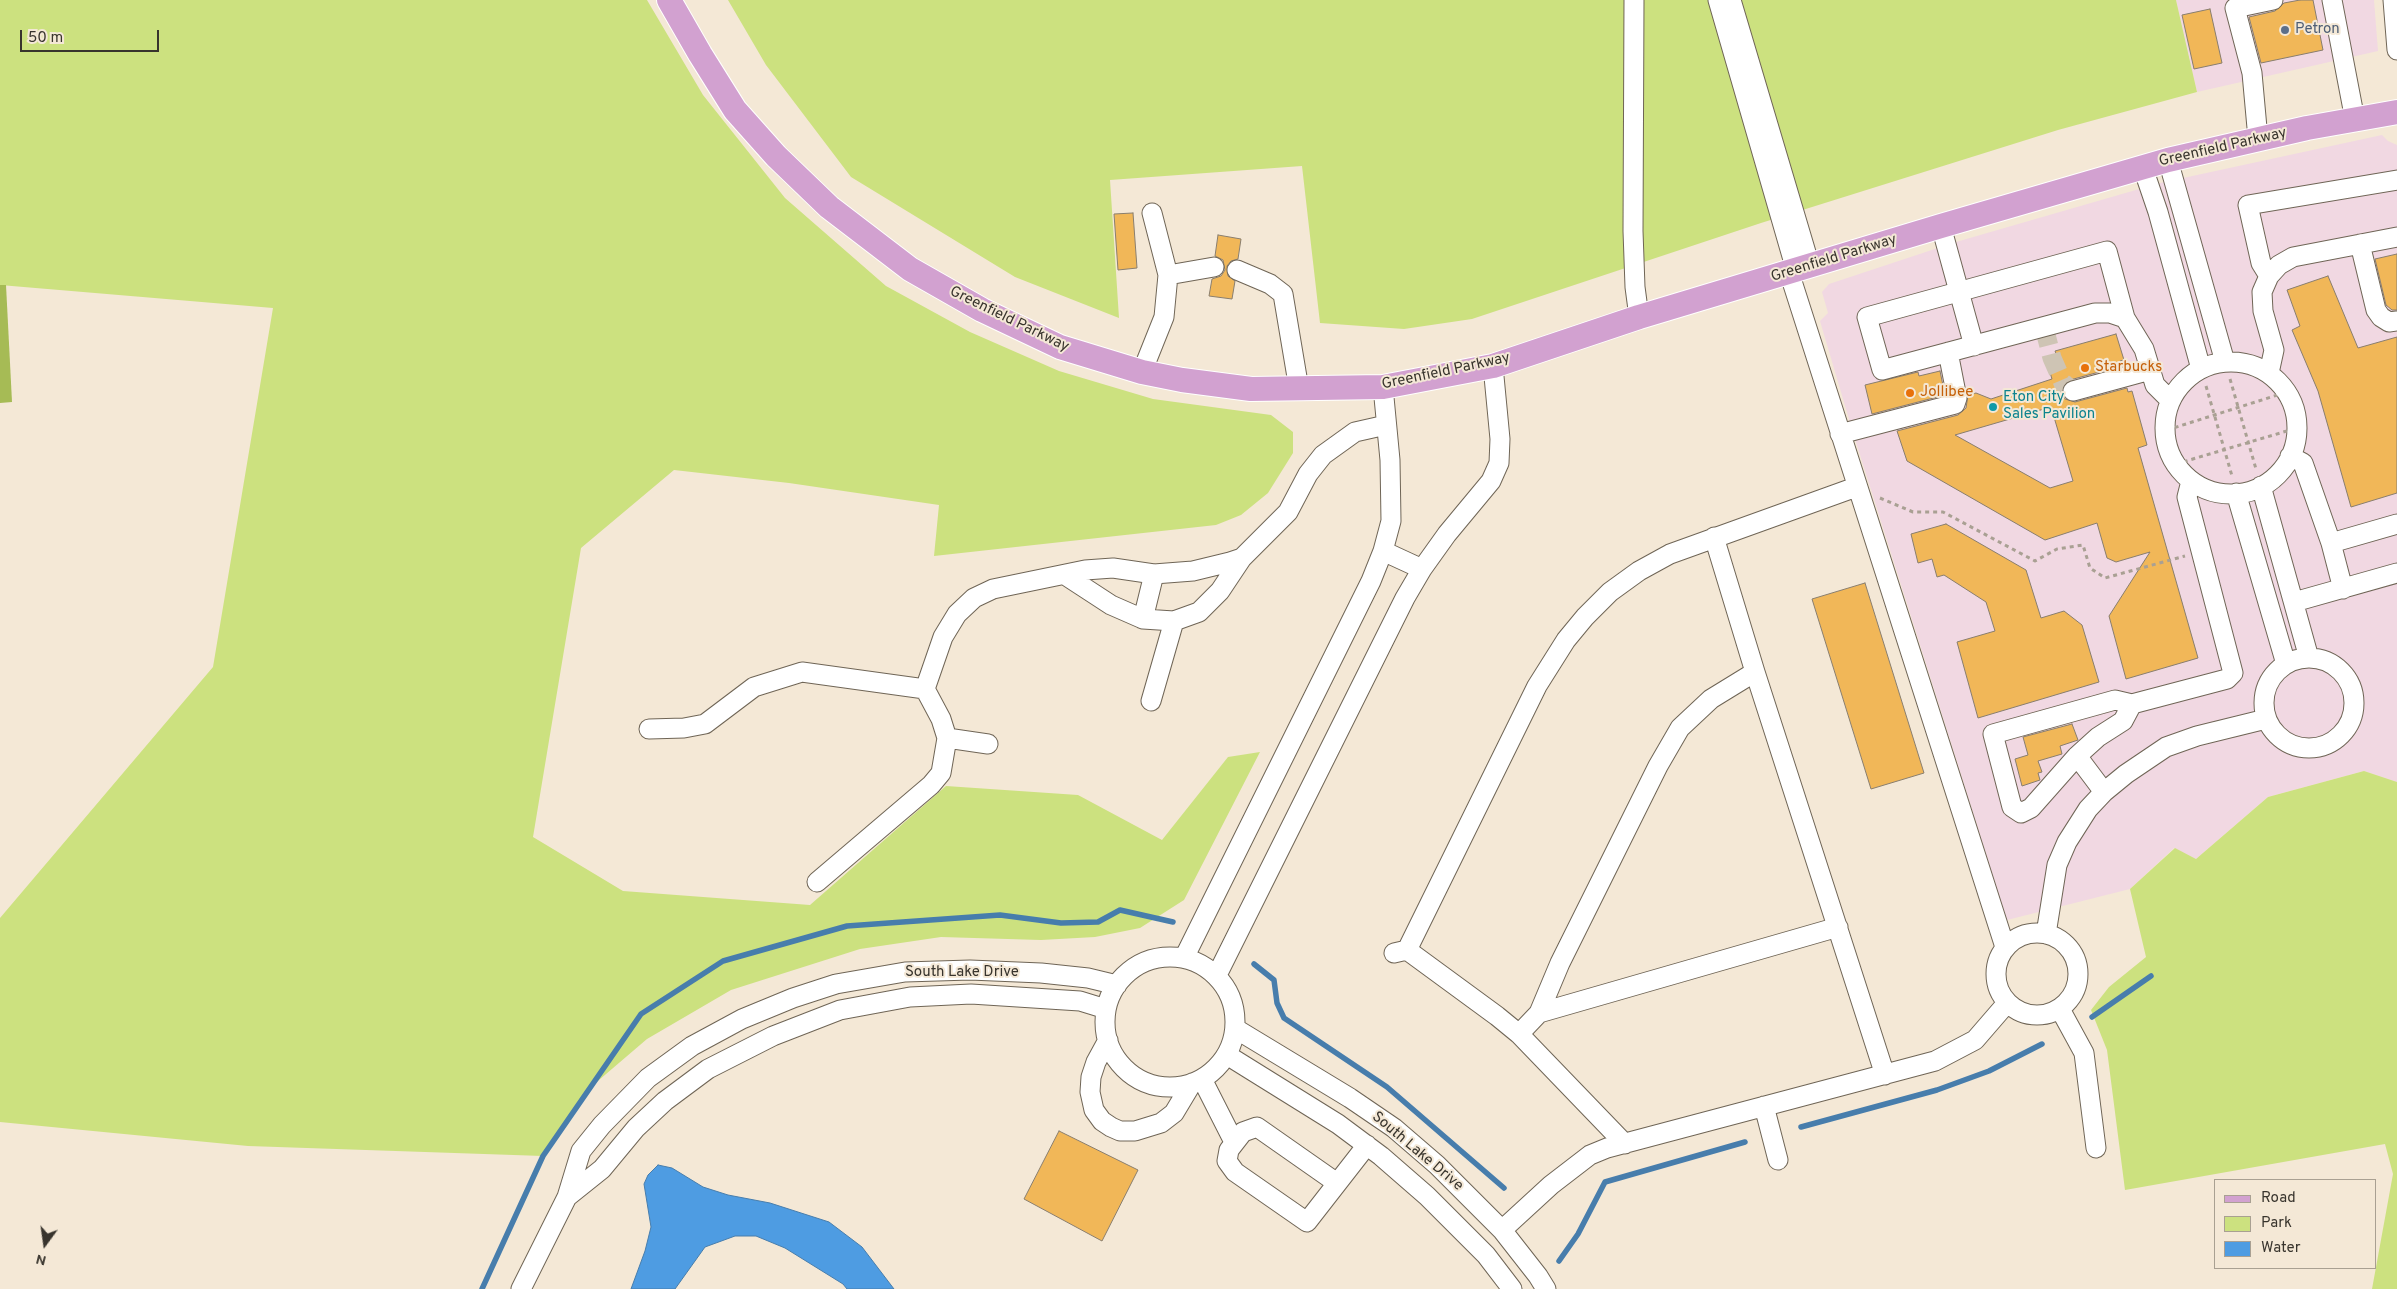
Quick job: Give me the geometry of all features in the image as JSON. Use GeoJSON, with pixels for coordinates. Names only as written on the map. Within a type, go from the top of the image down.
{"type":"FeatureCollection","features":[{"type":"Feature","properties":{"kind":"main road","name":"Greenfield Parkway"},"geometry":{"type":"LineString","coordinates":[[669,0],[735,110],[776,156],[829,207],[910,269],[982,310],[1060,347],[1142,372],[1182,380],[1250,389],[1383,387],[1493,366],[1639,317],[2168,160],[2258,139],[2397,112]]}},
{"type":"Feature","properties":{"kind":"street"},"geometry":{"type":"LineString","coordinates":[[1634,0],[1633,241],[1639,317]]}},
{"type":"Feature","properties":{"kind":"street"},"geometry":{"type":"LineString","coordinates":[[1718,0],[1798,270]]}},
{"type":"Feature","properties":{"kind":"street"},"geometry":{"type":"LineString","coordinates":[[1731,0],[1840,434],[2005,947]]}},
{"type":"Feature","properties":{"kind":"street"},"geometry":{"type":"LineString","coordinates":[[2258,139],[2252,73],[2235,8],[2273,0]]}},
{"type":"Feature","properties":{"kind":"street"},"geometry":{"type":"LineString","coordinates":[[2332,0],[2355,120]]}},
{"type":"Feature","properties":{"kind":"street"},"geometry":{"type":"LineString","coordinates":[[2393,0],[2397,50]]}},
{"type":"Feature","properties":{"kind":"street"},"geometry":{"type":"LineString","coordinates":[[2168,160],[2225,362]]}},
{"type":"Feature","properties":{"kind":"street"},"geometry":{"type":"LineString","coordinates":[[2143,168],[2158,212],[2201,369]]}},
{"type":"Feature","properties":{"kind":"street"},"geometry":{"type":"LineString","coordinates":[[2269,276],[2261,263],[2248,206],[2397,180]]}},
{"type":"Feature","properties":{"kind":"street"},"geometry":{"type":"LineString","coordinates":[[1142,372],[1164,317],[1168,275],[1152,213]]}},
{"type":"Feature","properties":{"kind":"street"},"geometry":{"type":"LineString","coordinates":[[1941,226],[1974,346]]}},
{"type":"Feature","properties":{"kind":"street"},"geometry":{"type":"LineString","coordinates":[[2269,373],[2274,350],[2263,311],[2262,292],[2269,276],[2279,265],[2293,257],[2397,237]]}},
{"type":"Feature","properties":{"kind":"street"},"geometry":{"type":"LineString","coordinates":[[2360,244],[2376,310],[2381,317],[2390,322],[2397,321]]}},
{"type":"Feature","properties":{"kind":"street"},"geometry":{"type":"LineString","coordinates":[[2125,318],[2110,312],[2095,313],[1882,370],[1867,317],[2107,251],[2125,318],[2144,349],[2156,385],[2170,400]]}},
{"type":"Feature","properties":{"kind":"street"},"geometry":{"type":"LineString","coordinates":[[1168,275],[1214,267]]}},
{"type":"Feature","properties":{"kind":"street"},"geometry":{"type":"LineString","coordinates":[[1237,270],[1270,284],[1283,294],[1299,389]]}},
{"type":"Feature","properties":{"kind":"street"},"geometry":{"type":"LineString","coordinates":[[1840,434],[1955,404],[1957,398],[1948,352]]}},
{"type":"Feature","properties":{"kind":"street"},"geometry":{"type":"LineString","coordinates":[[2225,362],[2246,364],[2269,373],[2278,380],[2287,392],[2297,428],[2290,456],[2275,477],[2261,486],[2236,493],[2214,492],[2191,481],[2176,464],[2167,430],[2166,411],[2170,400],[2185,379],[2201,369],[2225,362]]}},
{"type":"Feature","properties":{"kind":"street"},"geometry":{"type":"LineString","coordinates":[[1216,976],[1405,598],[1422,569],[1447,534],[1491,481],[1499,463],[1500,439],[1493,366]]}},
{"type":"Feature","properties":{"kind":"street"},"geometry":{"type":"LineString","coordinates":[[2073,391],[2077,392],[2150,370]]}},
{"type":"Feature","properties":{"kind":"street"},"geometry":{"type":"LineString","coordinates":[[1184,958],[1372,581],[1383,551],[1391,521],[1383,387]]}},
{"type":"Feature","properties":{"kind":"street"},"geometry":{"type":"LineString","coordinates":[[1065,575],[1111,605],[1143,619],[1174,621],[1199,612],[1220,591],[1242,558],[1288,512],[1308,474],[1323,455],[1355,432],[1386,425]]}},
{"type":"Feature","properties":{"kind":"street"},"geometry":{"type":"LineString","coordinates":[[2290,456],[2302,463],[2330,542],[2342,589]]}},
{"type":"Feature","properties":{"kind":"street"},"geometry":{"type":"LineString","coordinates":[[2132,704],[2123,721],[2098,737],[2077,756],[2031,808],[2021,813],[2012,806],[1993,734],[2115,700],[2132,704],[2227,679],[2232,673],[2187,497],[2191,481]]}},
{"type":"Feature","properties":{"kind":"street"},"geometry":{"type":"LineString","coordinates":[[2261,486],[2310,658]]}},
{"type":"Feature","properties":{"kind":"street"},"geometry":{"type":"LineString","coordinates":[[1625,1144],[1518,1034],[1400,951],[1537,686],[1566,640],[1610,592],[1639,571],[1670,554],[1856,487]]}},
{"type":"Feature","properties":{"kind":"street"},"geometry":{"type":"LineString","coordinates":[[2236,493],[2286,664]]}},
{"type":"Feature","properties":{"kind":"street"},"geometry":{"type":"LineString","coordinates":[[2330,542],[2397,524]]}},
{"type":"Feature","properties":{"kind":"street"},"geometry":{"type":"LineString","coordinates":[[1714,537],[1755,672],[1885,1075]]}},
{"type":"Feature","properties":{"kind":"street"},"geometry":{"type":"LineString","coordinates":[[1383,551],[1422,569]]}},
{"type":"Feature","properties":{"kind":"street"},"geometry":{"type":"LineString","coordinates":[[817,882],[931,785],[940,773],[947,738],[941,720],[925,689],[943,637],[957,614],[974,598],[993,589],[1065,575],[1112,568],[1154,574],[1194,571],[1242,558]]}},
{"type":"Feature","properties":{"kind":"street"},"geometry":{"type":"LineString","coordinates":[[2294,602],[2397,573]]}},
{"type":"Feature","properties":{"kind":"street"},"geometry":{"type":"LineString","coordinates":[[1143,619],[1154,574]]}},
{"type":"Feature","properties":{"kind":"street"},"geometry":{"type":"LineString","coordinates":[[1151,701],[1174,621]]}},
{"type":"Feature","properties":{"kind":"street"},"geometry":{"type":"LineString","coordinates":[[2310,658],[2328,662],[2337,668],[2349,683],[2353,692],[2354,711],[2340,737],[2323,746],[2303,748],[2285,741],[2271,728],[2266,719],[2264,702],[2272,676],[2286,664],[2310,658]]}},
{"type":"Feature","properties":{"kind":"street"},"geometry":{"type":"LineString","coordinates":[[649,729],[684,728],[705,724],[754,687],[802,672],[925,689]]}},
{"type":"Feature","properties":{"kind":"street"},"geometry":{"type":"LineString","coordinates":[[1518,1034],[1539,1013],[1560,963],[1658,766],[1680,728],[1711,699],[1755,672]]}},
{"type":"Feature","properties":{"kind":"street"},"geometry":{"type":"LineString","coordinates":[[2046,934],[2057,865],[2067,842],[2088,809],[2104,792],[2126,774],[2166,747],[2197,736],[2266,719]]}},
{"type":"Feature","properties":{"kind":"street"},"geometry":{"type":"LineString","coordinates":[[947,738],[988,744]]}},
{"type":"Feature","properties":{"kind":"street"},"geometry":{"type":"LineString","coordinates":[[2077,756],[2104,792]]}},
{"type":"Feature","properties":{"kind":"street"},"geometry":{"type":"LineString","coordinates":[[1539,1013],[1838,927]]}},
{"type":"Feature","properties":{"kind":"street"},"geometry":{"type":"LineString","coordinates":[[2031,933],[2046,934],[2061,940],[2072,952],[2078,967],[2078,983],[2071,998],[2060,1009],[2046,1014],[2032,1015],[2018,1011],[2007,1003],[1998,990],[1995,975],[1997,960],[2005,947],[2016,938],[2031,933]]}},
{"type":"Feature","properties":{"kind":"street"},"geometry":{"type":"LineString","coordinates":[[1108,1040],[1096,1062],[1091,1077],[1090,1092],[1094,1110],[1102,1121],[1120,1131],[1135,1131],[1161,1123],[1174,1113],[1197,1081],[1216,1068],[1227,1055],[1236,1029],[1235,1009],[1228,991],[1216,976],[1184,958],[1165,957],[1146,962],[1128,972],[1117,985],[1106,1009],[1105,1026],[1108,1040],[1116,1056],[1126,1069],[1141,1079],[1157,1085],[1175,1086],[1197,1081]]}},
{"type":"Feature","properties":{"kind":"street","name":"South Lake Drive"},"geometry":{"type":"LineString","coordinates":[[521,1289],[567,1197],[581,1151],[614,1110],[648,1078],[692,1046],[742,1019],[793,998],[868,978],[934,970],[1041,973],[1088,978],[1117,985]]}},
{"type":"Feature","properties":{"kind":"street","name":"South Lake Drive"},"geometry":{"type":"LineString","coordinates":[[567,1197],[602,1169],[636,1128],[665,1101],[708,1069],[773,1036],[840,1010],[910,997],[971,994],[1080,1001],[1106,1009]]}},
{"type":"Feature","properties":{"kind":"street"},"geometry":{"type":"LineString","coordinates":[[1502,1230],[1551,1185],[1590,1155],[1764,1106],[1935,1061],[1975,1040],[2007,1003]]}},
{"type":"Feature","properties":{"kind":"street"},"geometry":{"type":"LineString","coordinates":[[2060,1009],[2084,1053],[2096,1148]]}},
{"type":"Feature","properties":{"kind":"street","name":"South Lake Drive"},"geometry":{"type":"LineString","coordinates":[[1236,1029],[1350,1098],[1394,1128],[1437,1165],[1502,1230],[1546,1289]]}},
{"type":"Feature","properties":{"kind":"street","name":"South Lake Drive"},"geometry":{"type":"LineString","coordinates":[[1227,1055],[1338,1124],[1367,1145],[1440,1208],[1486,1255],[1512,1289]]}},
{"type":"Feature","properties":{"kind":"street"},"geometry":{"type":"LineString","coordinates":[[1197,1081],[1234,1142]]}},
{"type":"Feature","properties":{"kind":"street"},"geometry":{"type":"LineString","coordinates":[[1764,1106],[1778,1160]]}},
{"type":"Feature","properties":{"kind":"street"},"geometry":{"type":"LineString","coordinates":[[1337,1183],[1258,1127],[1243,1132],[1229,1150],[1227,1161],[1235,1172],[1307,1222],[1367,1145]]}},
{"type":"Feature","properties":{"kind":"path"},"geometry":{"type":"LineString","coordinates":[[2225,362],[2261,486]]}},
{"type":"Feature","properties":{"kind":"path"},"geometry":{"type":"LineString","coordinates":[[2201,369],[2236,493]]}},
{"type":"Feature","properties":{"kind":"path"},"geometry":{"type":"LineString","coordinates":[[2167,430],[2287,392]]}},
{"type":"Feature","properties":{"kind":"path"},"geometry":{"type":"LineString","coordinates":[[2176,464],[2297,428]]}},
{"type":"Feature","properties":{"kind":"path"},"geometry":{"type":"LineString","coordinates":[[1856,487],[1913,512],[1943,512],[2035,561],[2057,549],[2083,545],[2090,568],[2105,578],[2201,552]]}},
{"type":"Feature","properties":{"kind":"shaded area","name":"Petron"},"geometry":{"type":"Polygon","coordinates":[[[2176,0],[2374,0],[2378,51],[2197,92],[2176,0]]]}},
{"type":"Feature","properties":{"kind":"shaded area"},"geometry":{"type":"Polygon","coordinates":[[[2382,135],[2388,141],[2397,145],[2397,782],[2364,771],[2268,797],[2196,859],[2174,848],[2130,889],[2007,920],[1854,436],[1820,321],[1828,313],[1822,292],[1829,284],[1956,242],[2160,183],[2382,135]]]}},
{"type":"Feature","properties":{"kind":"green space"},"geometry":{"type":"Polygon","coordinates":[[[0,0],[647,0],[703,95],[785,198],[886,286],[970,332],[1059,371],[1153,399],[1271,415],[1293,432],[1293,453],[1268,493],[1241,515],[1216,525],[934,556],[939,505],[789,483],[674,470],[581,548],[533,837],[623,891],[810,905],[946,786],[1078,795],[1162,840],[1228,757],[1260,752],[1184,900],[1140,928],[1095,937],[1041,940],[941,937],[860,949],[731,990],[647,1039],[585,1092],[543,1156],[248,1146],[0,1122],[0,918],[213,667],[273,308],[0,285],[0,0]]]}},
{"type":"Feature","properties":{"kind":"green space"},"geometry":{"type":"Polygon","coordinates":[[[728,0],[2176,0],[2197,92],[2058,130],[1761,223],[1472,319],[1404,329],[1320,323],[1302,166],[1110,180],[1119,318],[1015,277],[851,177],[766,65],[728,0]]]}},
{"type":"Feature","properties":{"kind":"green space"},"geometry":{"type":"Polygon","coordinates":[[[0,285],[6,285],[12,402],[0,403],[0,285]]]}},
{"type":"Feature","properties":{"kind":"green space"},"geometry":{"type":"Polygon","coordinates":[[[2364,771],[2397,782],[2397,1289],[2372,1289],[2393,1174],[2385,1144],[2125,1190],[2107,1050],[2091,1010],[2109,987],[2146,957],[2130,889],[2175,848],[2196,859],[2268,797],[2364,771]]]}},
{"type":"Feature","properties":{"kind":"water"},"geometry":{"type":"Polygon","coordinates":[[[658,1165],[672,1168],[703,1187],[728,1195],[770,1203],[829,1222],[862,1247],[894,1289],[847,1289],[843,1284],[785,1248],[756,1236],[735,1236],[705,1247],[675,1289],[631,1289],[645,1251],[651,1227],[644,1184],[648,1175],[658,1165]]]}},
{"type":"Feature","properties":{"kind":"building","name":"Petron"},"geometry":{"type":"Polygon","coordinates":[[[2313,0],[2323,50],[2261,63],[2249,17],[2275,11],[2284,3],[2313,0]]]}},
{"type":"Feature","properties":{"kind":"building"},"geometry":{"type":"Polygon","coordinates":[[[2210,9],[2222,63],[2194,69],[2182,15],[2210,9]]]}},
{"type":"Feature","properties":{"kind":"building"},"geometry":{"type":"Polygon","coordinates":[[[1133,213],[1137,268],[1118,270],[1114,214],[1133,213]]]}},
{"type":"Feature","properties":{"kind":"building"},"geometry":{"type":"Polygon","coordinates":[[[1218,235],[1241,239],[1238,259],[1231,261],[1227,266],[1228,276],[1235,281],[1232,299],[1209,296],[1212,279],[1221,276],[1225,270],[1223,260],[1215,256],[1218,235]]]}},
{"type":"Feature","properties":{"kind":"building"},"geometry":{"type":"Polygon","coordinates":[[[2397,254],[2397,310],[2392,310],[2386,305],[2375,259],[2397,254]]]}},
{"type":"Feature","properties":{"kind":"building"},"geometry":{"type":"Polygon","coordinates":[[[2328,276],[2358,348],[2397,337],[2397,493],[2351,507],[2318,391],[2292,330],[2300,326],[2287,290],[2328,276]]]}},
{"type":"Feature","properties":{"kind":"building"},"geometry":{"type":"Polygon","coordinates":[[[2116,334],[2124,360],[2120,361],[2121,366],[2070,380],[2062,388],[2062,393],[2065,399],[2075,402],[2127,388],[2128,392],[2132,391],[2147,445],[2138,448],[2198,658],[2126,679],[2109,616],[2150,552],[2116,562],[2107,558],[2097,523],[2045,540],[1907,461],[1897,431],[1958,415],[1966,408],[1968,395],[1976,393],[1991,399],[2052,379],[2046,359],[2057,356],[2055,351],[2116,334]],[[2051,407],[1955,435],[2050,488],[2073,481],[2051,407]]]}},
{"type":"Feature","properties":{"kind":"building","name":"Jollibee"},"geometry":{"type":"Polygon","coordinates":[[[1940,371],[1945,395],[1872,414],[1865,385],[1918,372],[1919,376],[1940,371]]]}},
{"type":"Feature","properties":{"kind":"building"},"geometry":{"type":"Polygon","coordinates":[[[1946,524],[2026,570],[2041,618],[2064,611],[2082,625],[2099,682],[1978,718],[1957,642],[1995,631],[1986,602],[1944,575],[1937,577],[1932,559],[1918,563],[1911,534],[1946,524]]]}},
{"type":"Feature","properties":{"kind":"building"},"geometry":{"type":"Polygon","coordinates":[[[1865,583],[1924,773],[1871,789],[1812,599],[1865,583]]]}},
{"type":"Feature","properties":{"kind":"building"},"geometry":{"type":"Polygon","coordinates":[[[2072,724],[2078,740],[2060,746],[2062,754],[2038,761],[2042,772],[2038,773],[2040,780],[2022,786],[2015,759],[2028,755],[2023,737],[2072,724]]]}},
{"type":"Feature","properties":{"kind":"building"},"geometry":{"type":"Polygon","coordinates":[[[1059,1131],[1138,1170],[1102,1241],[1024,1199],[1059,1131]]]}},
{"type":"Feature","properties":{"kind":"waterway"},"geometry":{"type":"LineString","coordinates":[[482,1289],[543,1156],[641,1014],[723,961],[847,926],[1000,915],[1061,923],[1098,922],[1120,910],[1173,922]]}},
{"type":"Feature","properties":{"kind":"waterway"},"geometry":{"type":"LineString","coordinates":[[1254,964],[1274,980],[1277,1003],[1284,1018],[1387,1087],[1504,1188]]}},
{"type":"Feature","properties":{"kind":"waterway"},"geometry":{"type":"LineString","coordinates":[[2092,1017],[2151,976]]}},
{"type":"Feature","properties":{"kind":"waterway"},"geometry":{"type":"LineString","coordinates":[[1801,1127],[1937,1090],[1989,1071],[2042,1044]]}},
{"type":"Feature","properties":{"kind":"waterway"},"geometry":{"type":"LineString","coordinates":[[1559,1261],[1578,1234],[1605,1182],[1745,1142]]}},
{"type":"Feature","properties":{"kind":"tunnel"},"geometry":{"type":"LineString","coordinates":[[2044,327],[2052,358],[2063,383],[2073,391]]}},
{"type":"Feature","properties":{"kind":"place","name":"Petron"},"geometry":{"type":"Point","coordinates":[2285,30]}},
{"type":"Feature","properties":{"kind":"place","name":"Starbucks"},"geometry":{"type":"Point","coordinates":[2085,368]}},
{"type":"Feature","properties":{"kind":"place","name":"Jollibee"},"geometry":{"type":"Point","coordinates":[1910,393]}},
{"type":"Feature","properties":{"kind":"place","name":"Eton City Sales Pavilion"},"geometry":{"type":"Point","coordinates":[1993,407]}}]}
